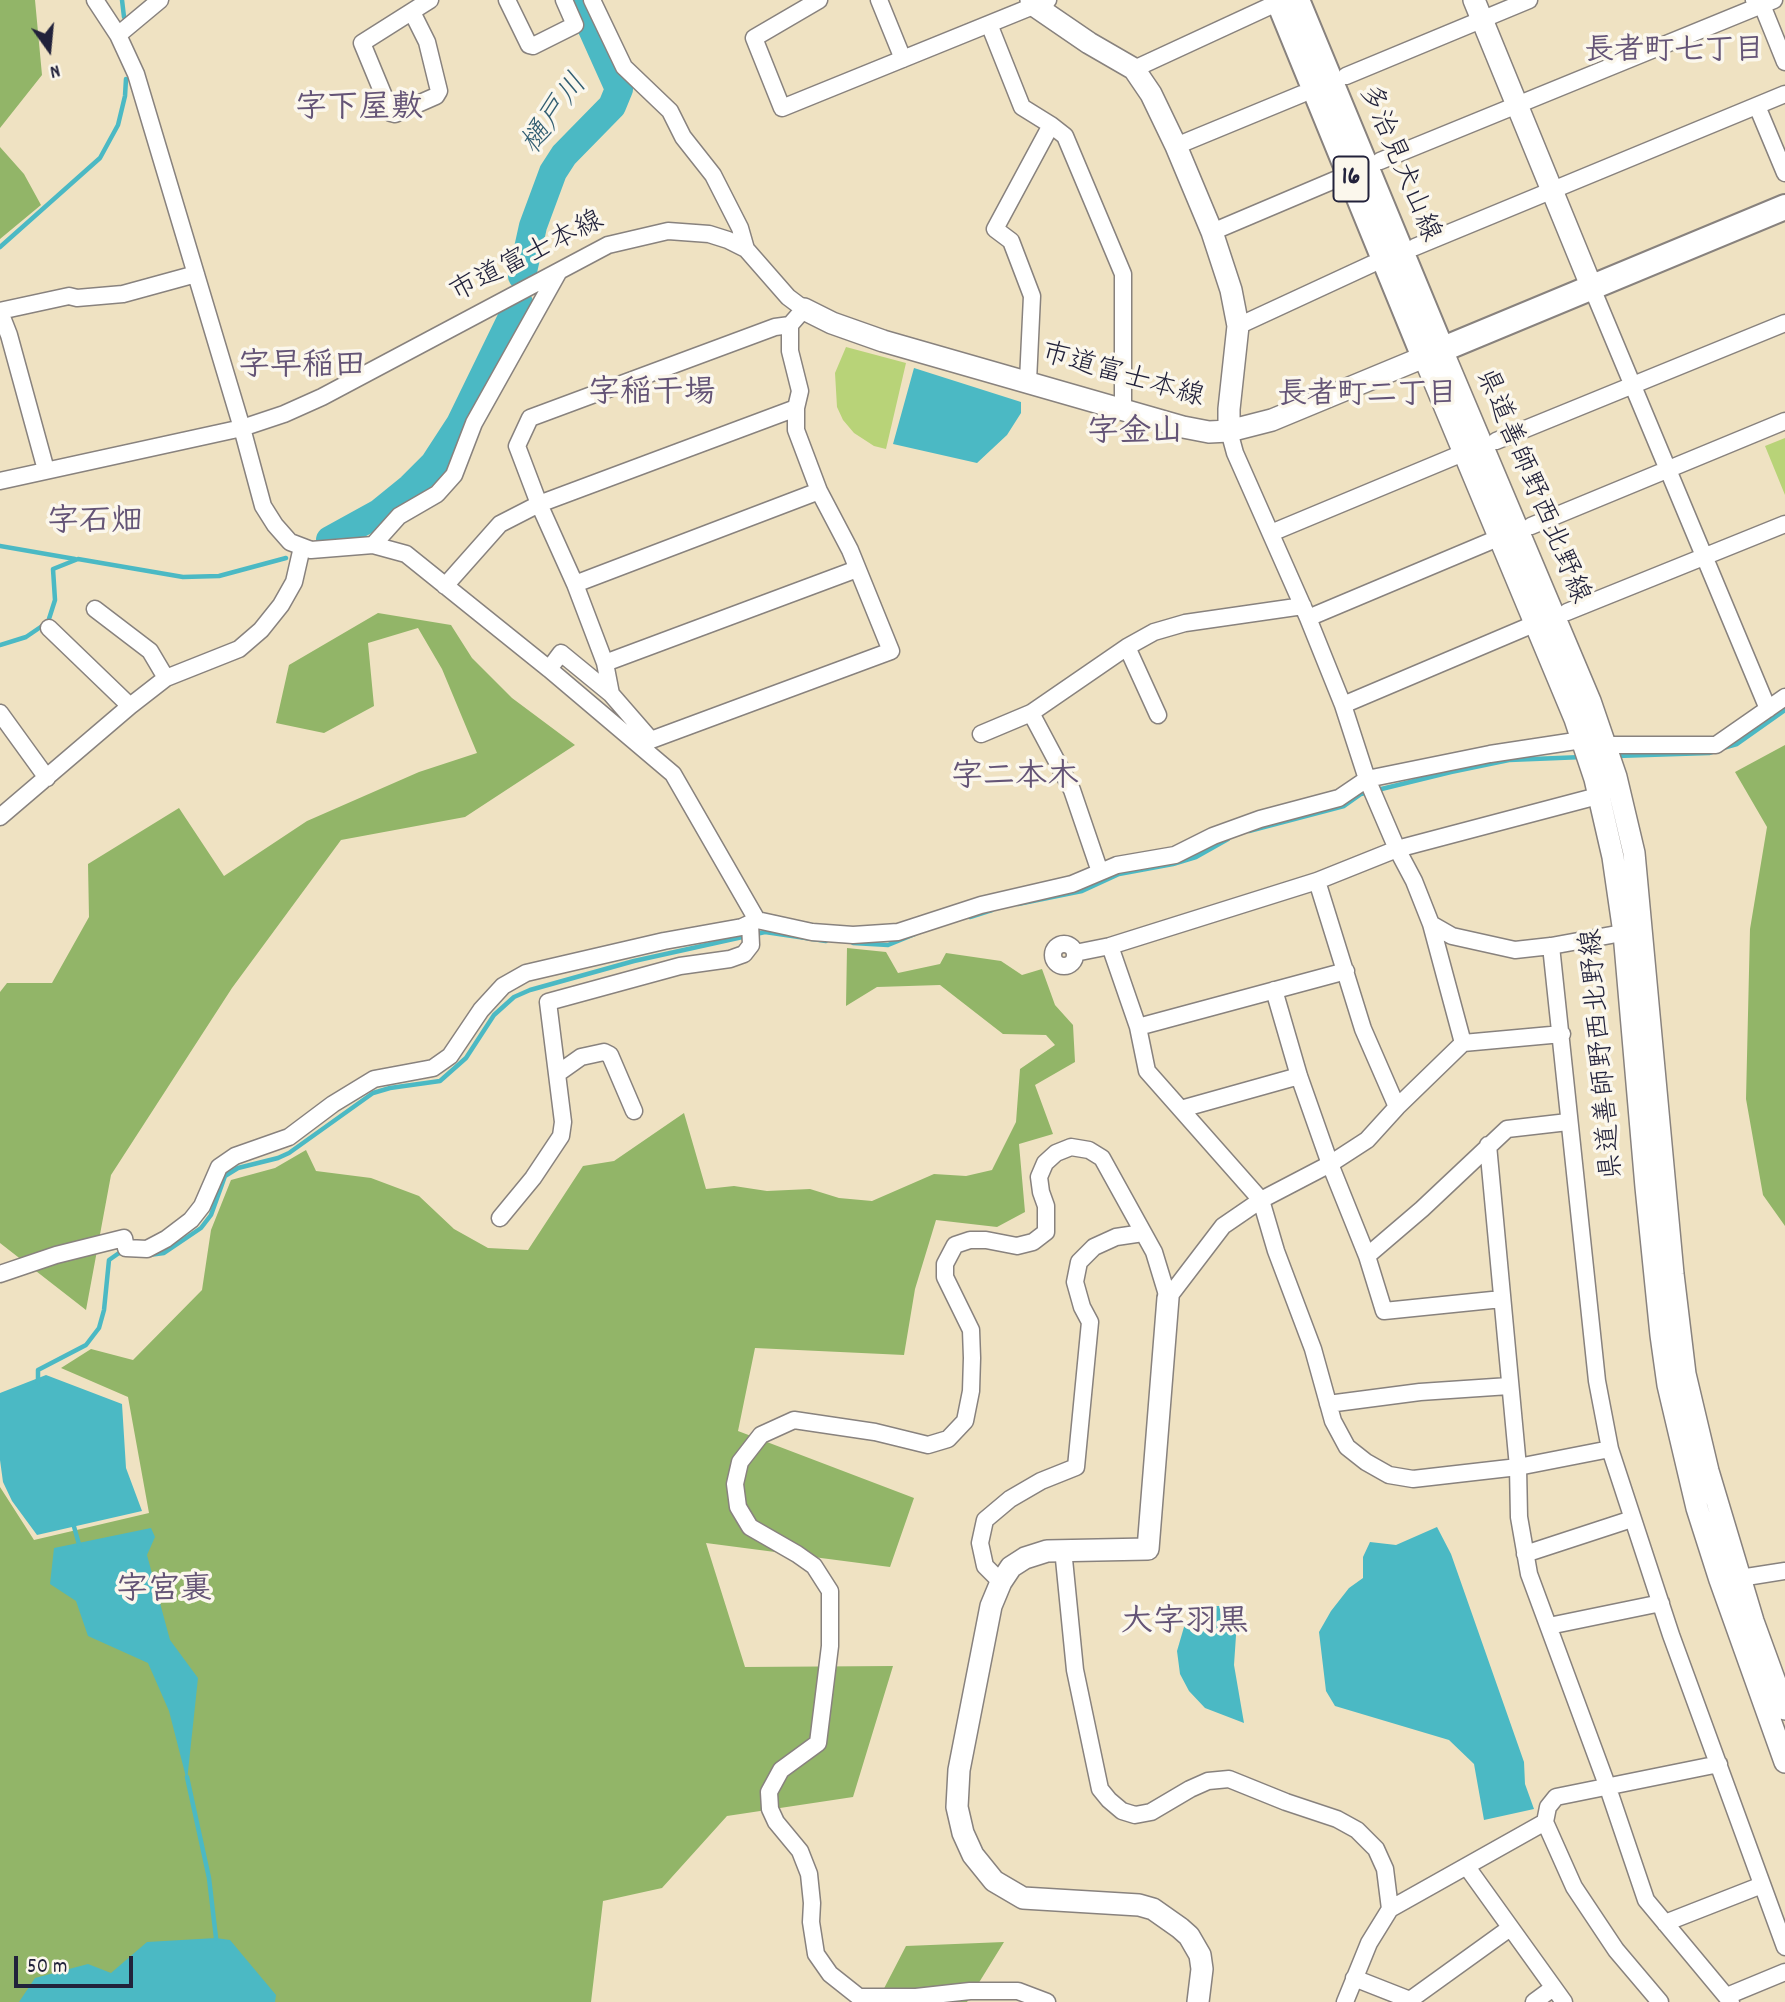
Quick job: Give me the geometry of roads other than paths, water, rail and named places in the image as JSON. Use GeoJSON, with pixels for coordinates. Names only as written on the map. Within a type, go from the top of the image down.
{"type":"FeatureCollection","features":[{"type":"Feature","properties":{"kind":"main road","name":"多治見犬山線"},"geometry":{"type":"LineString","coordinates":[[1285,1],[1433,354]]}},
{"type":"Feature","properties":{"kind":"main road"},"geometry":{"type":"LineString","coordinates":[[1038,2],[1089,43],[1134,69],[1152,94],[1176,146],[1212,232],[1231,290],[1238,326],[1229,431]]}},
{"type":"Feature","properties":{"kind":"main road"},"geometry":{"type":"LineString","coordinates":[[1478,10],[1592,288]]}},
{"type":"Feature","properties":{"kind":"main road"},"geometry":{"type":"LineString","coordinates":[[1433,354],[1785,207]]}},
{"type":"Feature","properties":{"kind":"main road","name":"市道富士本線"},"geometry":{"type":"LineString","coordinates":[[797,317],[832,323],[883,341],[1183,428],[1209,432],[1229,431],[1272,420],[1433,354]]}},
{"type":"Feature","properties":{"kind":"main road","name":"県道善師野西北野線"},"geometry":{"type":"LineString","coordinates":[[1433,354],[1463,453],[1534,624],[1597,752],[1634,853],[1633,931],[1647,1200],[1668,1385],[1701,1520],[1720,1580],[1784,1754]]}},
{"type":"Feature","properties":{"kind":"main road","name":"県道善師野西北野線"},"geometry":{"type":"LineString","coordinates":[[1433,354],[1590,701],[1597,752]]}},
{"type":"Feature","properties":{"kind":"main road","name":"県道善師野西北野線"},"geometry":{"type":"LineString","coordinates":[[1633,931],[1685,1374],[1708,1471],[1753,1621],[1785,1709]]}},
{"type":"Feature","properties":{"kind":"main road"},"geometry":{"type":"LineString","coordinates":[[1168,1298],[1148,1549],[1063,1549],[1025,1558],[1011,1567],[991,1606],[959,1770],[957,1807],[972,1856],[994,1881],[1023,1898],[1139,1905],[1153,1909],[1189,1936],[1200,1955],[1202,1969],[1198,2002]]}},
{"type":"Feature","properties":{"kind":"street"},"geometry":{"type":"LineString","coordinates":[[95,0],[118,35],[136,74],[263,506],[290,542],[302,547],[312,550],[373,545],[406,554],[549,669],[673,775],[753,921],[751,945],[744,954],[730,959],[680,966],[548,1002],[563,1122],[561,1136],[533,1178],[500,1218]]}},
{"type":"Feature","properties":{"kind":"street"},"geometry":{"type":"LineString","coordinates":[[118,35],[160,0]]}},
{"type":"Feature","properties":{"kind":"street"},"geometry":{"type":"LineString","coordinates":[[412,12],[427,42],[439,91],[436,96],[395,114],[391,113],[362,43],[430,0]]}},
{"type":"Feature","properties":{"kind":"street"},"geometry":{"type":"LineString","coordinates":[[507,0],[529,46],[575,25],[564,0]]}},
{"type":"Feature","properties":{"kind":"street"},"geometry":{"type":"LineString","coordinates":[[592,0],[624,67],[670,111],[683,137],[713,175],[740,228],[746,249]]}},
{"type":"Feature","properties":{"kind":"street"},"geometry":{"type":"LineString","coordinates":[[819,0],[754,38],[782,108],[1038,2]]}},
{"type":"Feature","properties":{"kind":"street"},"geometry":{"type":"LineString","coordinates":[[879,0],[903,59]]}},
{"type":"Feature","properties":{"kind":"street"},"geometry":{"type":"LineString","coordinates":[[1346,76],[1478,10],[1529,0]]}},
{"type":"Feature","properties":{"kind":"street"},"geometry":{"type":"LineString","coordinates":[[1134,69],[1285,1]]}},
{"type":"Feature","properties":{"kind":"street"},"geometry":{"type":"LineString","coordinates":[[1380,161],[1518,106],[1763,2],[1785,62]]}},
{"type":"Feature","properties":{"kind":"street"},"geometry":{"type":"LineString","coordinates":[[989,24],[1022,107],[1065,136],[1123,274],[1123,410]]}},
{"type":"Feature","properties":{"kind":"street"},"geometry":{"type":"LineString","coordinates":[[1176,146],[1302,94]]}},
{"type":"Feature","properties":{"kind":"street"},"geometry":{"type":"LineString","coordinates":[[1415,247],[1785,94]]}},
{"type":"Feature","properties":{"kind":"street"},"geometry":{"type":"LineString","coordinates":[[1757,106],[1785,173]]}},
{"type":"Feature","properties":{"kind":"street"},"geometry":{"type":"LineString","coordinates":[[1028,381],[1032,296],[1011,241],[995,229],[1051,125]]}},
{"type":"Feature","properties":{"kind":"street"},"geometry":{"type":"LineString","coordinates":[[1212,232],[1337,179]]}},
{"type":"Feature","properties":{"kind":"street","name":"市道富士本線"},"geometry":{"type":"LineString","coordinates":[[0,481],[242,428],[284,414],[322,397],[608,245],[668,231],[709,234],[746,249],[788,297],[797,317]]}},
{"type":"Feature","properties":{"kind":"street"},"geometry":{"type":"LineString","coordinates":[[1238,326],[1372,264]]}},
{"type":"Feature","properties":{"kind":"street"},"geometry":{"type":"LineString","coordinates":[[373,545],[399,516],[437,494],[454,475],[474,424],[559,271]]}},
{"type":"Feature","properties":{"kind":"street"},"geometry":{"type":"LineString","coordinates":[[47,470],[0,312],[69,296],[77,298],[122,294],[196,274]]}},
{"type":"Feature","properties":{"kind":"street"},"geometry":{"type":"LineString","coordinates":[[1592,288],[1768,709]]}},
{"type":"Feature","properties":{"kind":"street"},"geometry":{"type":"LineString","coordinates":[[549,669],[561,653],[611,694],[651,740],[891,651],[850,550],[819,491],[796,430],[796,408],[800,391],[790,351],[797,317]]}},
{"type":"Feature","properties":{"kind":"street"},"geometry":{"type":"LineString","coordinates":[[611,694],[605,663],[517,446],[530,418],[797,317]]}},
{"type":"Feature","properties":{"kind":"street"},"geometry":{"type":"LineString","coordinates":[[1496,441],[1785,323]]}},
{"type":"Feature","properties":{"kind":"street"},"geometry":{"type":"LineString","coordinates":[[445,586],[499,524],[539,504],[796,408]]}},
{"type":"Feature","properties":{"kind":"street"},"geometry":{"type":"LineString","coordinates":[[1531,526],[1785,421]]}},
{"type":"Feature","properties":{"kind":"street"},"geometry":{"type":"LineString","coordinates":[[1229,431],[1235,453],[1306,612],[1343,705],[1367,779],[1431,924],[1463,1043]]}},
{"type":"Feature","properties":{"kind":"street"},"geometry":{"type":"LineString","coordinates":[[1271,533],[1463,453]]}},
{"type":"Feature","properties":{"kind":"street"},"geometry":{"type":"LineString","coordinates":[[575,584],[819,491]]}},
{"type":"Feature","properties":{"kind":"street"},"geometry":{"type":"LineString","coordinates":[[1567,612],[1785,524]]}},
{"type":"Feature","properties":{"kind":"street"},"geometry":{"type":"LineString","coordinates":[[981,734],[1031,713],[1127,647],[1154,632],[1185,624],[1306,612],[1491,541]]}},
{"type":"Feature","properties":{"kind":"street"},"geometry":{"type":"LineString","coordinates":[[1,814],[166,678],[239,649],[261,630],[281,605],[294,582],[302,547]]}},
{"type":"Feature","properties":{"kind":"street"},"geometry":{"type":"LineString","coordinates":[[605,663],[857,569]]}},
{"type":"Feature","properties":{"kind":"street"},"geometry":{"type":"LineString","coordinates":[[95,609],[150,651],[166,678]]}},
{"type":"Feature","properties":{"kind":"street"},"geometry":{"type":"LineString","coordinates":[[1343,705],[1534,624]]}},
{"type":"Feature","properties":{"kind":"street"},"geometry":{"type":"LineString","coordinates":[[50,628],[130,706]]}},
{"type":"Feature","properties":{"kind":"street"},"geometry":{"type":"LineString","coordinates":[[1127,647],[1158,715]]}},
{"type":"Feature","properties":{"kind":"street"},"geometry":{"type":"LineString","coordinates":[[0,1274],[56,1255],[124,1238],[126,1248],[147,1249],[166,1239],[191,1220],[202,1206],[219,1167],[235,1156],[289,1137],[332,1104],[374,1079],[433,1068],[450,1056],[481,1010],[503,986],[526,973],[618,951],[741,927],[753,921],[825,933],[853,935],[898,932],[981,905],[1072,884],[1117,865],[1175,855],[1213,836],[1260,819],[1339,798],[1367,779],[1490,754],[1597,752],[1716,745],[1785,697]]}},
{"type":"Feature","properties":{"kind":"street"},"geometry":{"type":"LineString","coordinates":[[0,713],[47,778]]}},
{"type":"Feature","properties":{"kind":"street"},"geometry":{"type":"LineString","coordinates":[[1031,713],[1072,790],[1100,872]]}},
{"type":"Feature","properties":{"kind":"street"},"geometry":{"type":"LineString","coordinates":[[1075,953],[1110,946],[1317,881],[1397,849],[1594,797]]}},
{"type":"Feature","properties":{"kind":"street"},"geometry":{"type":"LineString","coordinates":[[1317,881],[1363,1029],[1396,1107]]}},
{"type":"Feature","properties":{"kind":"street"},"geometry":{"type":"LineString","coordinates":[[1431,924],[1452,936],[1515,950],[1633,931]]}},
{"type":"Feature","properties":{"kind":"street"},"geometry":{"type":"LineString","coordinates":[[1110,946],[1138,1027],[1147,1071],[1261,1200],[1276,1251],[1313,1349],[1333,1421],[1348,1447],[1366,1462],[1389,1475],[1413,1479],[1518,1467],[1610,1450]]}},
{"type":"Feature","properties":{"kind":"street"},"geometry":{"type":"LineString","coordinates":[[1552,946],[1568,1122],[1584,1244],[1597,1381],[1610,1450],[1661,1603],[1785,1947]]}},
{"type":"Feature","properties":{"kind":"street"},"geometry":{"type":"LineString","coordinates":[[1138,1027],[1346,971]]}},
{"type":"Feature","properties":{"kind":"street"},"geometry":{"type":"LineString","coordinates":[[1274,990],[1330,1164],[1367,1256],[1384,1311],[1502,1300]]}},
{"type":"Feature","properties":{"kind":"street"},"geometry":{"type":"LineString","coordinates":[[1168,1298],[1223,1226],[1261,1200],[1330,1164],[1367,1140],[1396,1107],[1463,1043],[1562,1034]]}},
{"type":"Feature","properties":{"kind":"street"},"geometry":{"type":"LineString","coordinates":[[557,1074],[581,1057],[604,1052],[610,1055],[634,1111]]}},
{"type":"Feature","properties":{"kind":"street"},"geometry":{"type":"LineString","coordinates":[[1181,1109],[1300,1076]]}},
{"type":"Feature","properties":{"kind":"street"},"geometry":{"type":"LineString","coordinates":[[1367,1256],[1422,1209],[1507,1129],[1568,1122]]}},
{"type":"Feature","properties":{"kind":"street"},"geometry":{"type":"LineString","coordinates":[[1488,1145],[1518,1467],[1519,1517],[1529,1574],[1608,1785],[1646,1900],[1729,1999],[1785,1972]]}},
{"type":"Feature","properties":{"kind":"street"},"geometry":{"type":"LineString","coordinates":[[1047,2002],[1018,1991],[970,1991],[916,1997],[859,1997],[830,1975],[816,1954],[811,1922],[809,1874],[800,1851],[776,1822],[770,1809],[769,1792],[781,1770],[818,1743],[830,1646],[830,1591],[814,1566],[750,1527],[738,1507],[735,1483],[740,1462],[761,1435],[794,1420],[875,1432],[928,1445],[948,1439],[965,1421],[971,1391],[972,1357],[971,1330],[945,1277],[945,1264],[955,1245],[970,1240],[1017,1246],[1033,1242],[1046,1232],[1046,1206],[1039,1177],[1045,1163],[1056,1153],[1071,1147],[1088,1150],[1102,1158],[1154,1252],[1168,1298]]}},
{"type":"Feature","properties":{"kind":"street"},"geometry":{"type":"LineString","coordinates":[[1001,1582],[985,1566],[980,1543],[985,1520],[1010,1499],[1041,1480],[1076,1467],[1090,1322],[1082,1307],[1075,1282],[1079,1262],[1094,1247],[1116,1237],[1143,1233]]}},
{"type":"Feature","properties":{"kind":"street"},"geometry":{"type":"LineString","coordinates":[[1328,1404],[1420,1392],[1509,1386]]}},
{"type":"Feature","properties":{"kind":"street"},"geometry":{"type":"LineString","coordinates":[[1525,1554],[1632,1519]]}},
{"type":"Feature","properties":{"kind":"street"},"geometry":{"type":"LineString","coordinates":[[1063,1549],[1075,1671],[1100,1788],[1109,1800],[1122,1811],[1135,1815],[1152,1812],[1190,1788],[1208,1781],[1229,1779],[1337,1819],[1357,1830],[1376,1849],[1385,1869],[1390,1909]]}},
{"type":"Feature","properties":{"kind":"street"},"geometry":{"type":"LineString","coordinates":[[1740,1578],[1785,1571]]}},
{"type":"Feature","properties":{"kind":"street"},"geometry":{"type":"LineString","coordinates":[[1549,1626],[1661,1603]]}},
{"type":"Feature","properties":{"kind":"street"},"geometry":{"type":"LineString","coordinates":[[1660,2002],[1616,1950],[1574,1887],[1545,1822],[1548,1807],[1556,1797],[1719,1764]]}},
{"type":"Feature","properties":{"kind":"street"},"geometry":{"type":"LineString","coordinates":[[1345,2002],[1369,1943],[1390,1909],[1545,1822]]}},
{"type":"Feature","properties":{"kind":"street"},"geometry":{"type":"LineString","coordinates":[[1467,1867],[1564,2002]]}},
{"type":"Feature","properties":{"kind":"street"},"geometry":{"type":"LineString","coordinates":[[1665,1923],[1762,1885]]}},
{"type":"Feature","properties":{"kind":"street"},"geometry":{"type":"LineString","coordinates":[[1354,1978],[1410,2000],[1510,1928]]}},
{"type":"Feature","properties":{"kind":"street"},"geometry":{"type":"LineString","coordinates":[[1534,2002],[1553,1988]]}},
{"type":"Feature","properties":{"kind":"water"},"geometry":{"type":"Polygon","coordinates":[[[914,368],[1021,402],[1021,413],[1007,435],[977,463],[893,444],[914,368]]]}},
{"type":"Feature","properties":{"kind":"water"},"geometry":{"type":"Polygon","coordinates":[[[46,1375],[122,1404],[126,1468],[142,1511],[37,1535],[12,1501],[3,1482],[0,1460],[0,1393],[46,1375]]]}},
{"type":"Feature","properties":{"kind":"water"},"geometry":{"type":"Polygon","coordinates":[[[1437,1527],[1451,1554],[1524,1762],[1525,1784],[1534,1809],[1484,1820],[1474,1764],[1449,1740],[1335,1706],[1326,1691],[1319,1632],[1349,1588],[1363,1578],[1363,1557],[1370,1542],[1396,1545],[1437,1527]]]}},
{"type":"Feature","properties":{"kind":"water"},"geometry":{"type":"Polygon","coordinates":[[[151,1528],[155,1537],[147,1555],[170,1640],[198,1678],[187,1781],[169,1711],[148,1663],[88,1636],[76,1601],[50,1584],[54,1548],[151,1528]]]}},
{"type":"Feature","properties":{"kind":"water"},"geometry":{"type":"Polygon","coordinates":[[[1217,1606],[1238,1606],[1234,1665],[1244,1723],[1205,1708],[1189,1691],[1180,1674],[1177,1651],[1184,1627],[1197,1612],[1217,1606]]]}},
{"type":"Feature","properties":{"kind":"water"},"geometry":{"type":"Polygon","coordinates":[[[216,1938],[230,1940],[276,1995],[275,2002],[19,2002],[35,1978],[88,1964],[111,1973],[147,1942],[216,1938]]]}},
{"type":"Feature","properties":{"kind":"waterway"},"geometry":{"type":"LineString","coordinates":[[122,0],[124,17]]}},
{"type":"Feature","properties":{"kind":"waterway","name":"樋戸川"},"geometry":{"type":"LineString","coordinates":[[522,276],[533,226],[553,172],[564,155],[612,106],[619,89],[579,0]]}},
{"type":"Feature","properties":{"kind":"waterway"},"geometry":{"type":"LineString","coordinates":[[0,247],[100,158],[118,125],[126,79]]}},
{"type":"Feature","properties":{"kind":"waterway","name":"樋戸川"},"geometry":{"type":"LineString","coordinates":[[330,540],[379,513],[434,464],[460,424],[519,303]]}},
{"type":"Feature","properties":{"kind":"waterway"},"geometry":{"type":"LineString","coordinates":[[0,546],[75,559]]}},
{"type":"Feature","properties":{"kind":"waterway","name":"樋戸川"},"geometry":{"type":"LineString","coordinates":[[0,645],[26,637],[48,622],[55,600],[53,569],[78,559],[183,577],[219,576],[286,558]]}},
{"type":"Feature","properties":{"kind":"waterway"},"geometry":{"type":"LineString","coordinates":[[1723,748],[1737,744],[1785,710]]}},
{"type":"Feature","properties":{"kind":"waterway"},"geometry":{"type":"LineString","coordinates":[[1616,756],[1715,751]]}},
{"type":"Feature","properties":{"kind":"waterway"},"geometry":{"type":"LineString","coordinates":[[1249,831],[1344,806],[1361,794],[1451,772],[1509,760],[1583,757]]}},
{"type":"Feature","properties":{"kind":"waterway"},"geometry":{"type":"LineString","coordinates":[[1018,904],[1082,891],[1119,874],[1196,857],[1228,839]]}},
{"type":"Feature","properties":{"kind":"waterway"},"geometry":{"type":"LineString","coordinates":[[970,917],[992,910]]}},
{"type":"Feature","properties":{"kind":"waterway"},"geometry":{"type":"LineString","coordinates":[[756,934],[765,932],[826,941]]}},
{"type":"Feature","properties":{"kind":"waterway"},"geometry":{"type":"LineString","coordinates":[[853,943],[888,945],[915,934]]}},
{"type":"Feature","properties":{"kind":"waterway"},"geometry":{"type":"LineString","coordinates":[[149,1255],[164,1253],[201,1228],[211,1215],[225,1176],[238,1168],[289,1153],[373,1093],[440,1081],[466,1058],[494,1015],[514,997],[530,990],[634,961],[747,936]]}},
{"type":"Feature","properties":{"kind":"waterway"},"geometry":{"type":"LineString","coordinates":[[38,1382],[38,1370],[86,1345],[99,1328],[104,1310],[109,1260],[119,1253],[127,1254]]}},
{"type":"Feature","properties":{"kind":"waterway"},"geometry":{"type":"LineString","coordinates":[[73,1523],[80,1548]]}},
{"type":"Feature","properties":{"kind":"waterway"},"geometry":{"type":"LineString","coordinates":[[187,1777],[209,1878],[216,1938]]}},
{"type":"Feature","properties":{"kind":"district","name":"長者町七丁目"},"geometry":{"type":"Point","coordinates":[1674,54]}},
{"type":"Feature","properties":{"kind":"district","name":"字下屋敷"},"geometry":{"type":"Point","coordinates":[359,112]}},
{"type":"Feature","properties":{"kind":"district","name":"字早稲田"},"geometry":{"type":"Point","coordinates":[302,370]}},
{"type":"Feature","properties":{"kind":"district","name":"字稲干場"},"geometry":{"type":"Point","coordinates":[652,397]}},
{"type":"Feature","properties":{"kind":"district","name":"長者町二丁目"},"geometry":{"type":"Point","coordinates":[1367,398]}},
{"type":"Feature","properties":{"kind":"district","name":"字金山"},"geometry":{"type":"Point","coordinates":[1135,436]}},
{"type":"Feature","properties":{"kind":"district","name":"字石畑"},"geometry":{"type":"Point","coordinates":[95,526]}},
{"type":"Feature","properties":{"kind":"district","name":"字二本木"},"geometry":{"type":"Point","coordinates":[1015,781]}},
{"type":"Feature","properties":{"kind":"district","name":"字宮裏"},"geometry":{"type":"Point","coordinates":[164,1594]}},
{"type":"Feature","properties":{"kind":"district","name":"大字羽黒"},"geometry":{"type":"Point","coordinates":[1185,1626]}}]}
